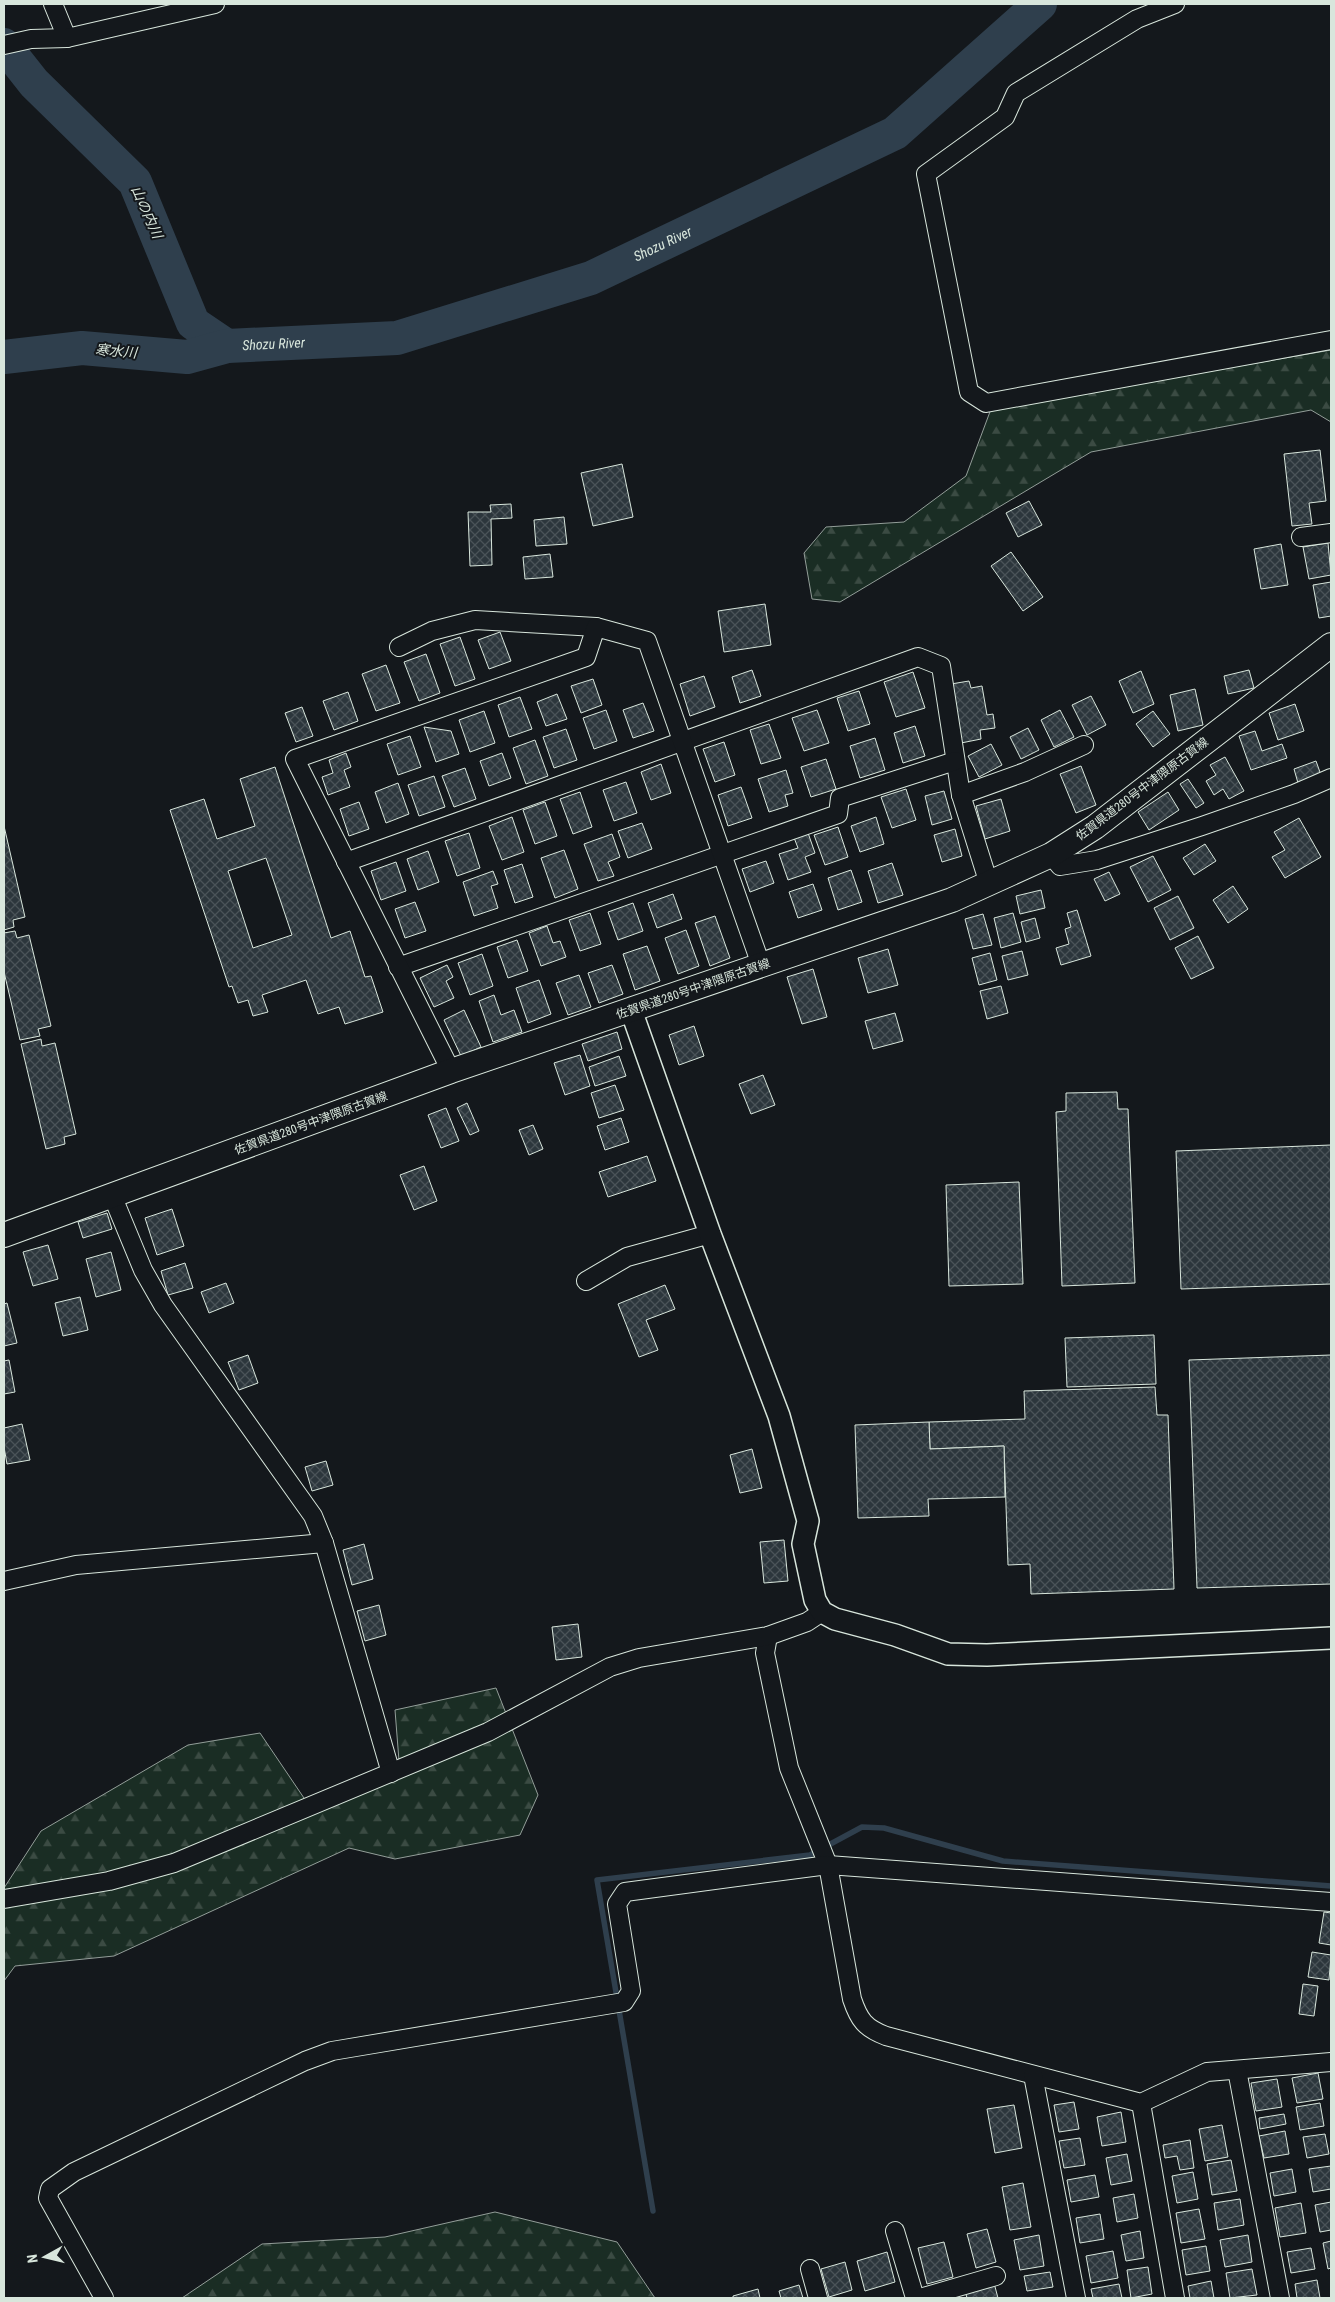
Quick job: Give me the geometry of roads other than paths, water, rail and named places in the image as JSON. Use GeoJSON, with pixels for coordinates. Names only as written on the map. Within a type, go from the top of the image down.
{"type":"FeatureCollection","features":[{"type":"Feature","properties":{"kind":"main road","name":"佐賀県道280号中津隈原古賀線"},"geometry":{"type":"LineString","coordinates":[[4,1236],[451,1071],[952,900],[989,884],[1051,855],[1095,827],[1331,645]]}},
{"type":"Feature","properties":{"kind":"street"},"geometry":{"type":"LineString","coordinates":[[53,4],[67,38]]}},
{"type":"Feature","properties":{"kind":"street"},"geometry":{"type":"LineString","coordinates":[[4,45],[31,39],[67,38],[215,4]]}},
{"type":"Feature","properties":{"kind":"street"},"geometry":{"type":"LineString","coordinates":[[1175,4],[1137,19],[1016,93],[1004,117],[926,174],[969,392],[986,403],[1331,340]]}},
{"type":"Feature","properties":{"kind":"street"},"geometry":{"type":"LineString","coordinates":[[1301,537],[1331,533]]}},
{"type":"Feature","properties":{"kind":"street"},"geometry":{"type":"LineString","coordinates":[[399,648],[432,631],[475,620],[596,628],[647,641],[761,965]]}},
{"type":"Feature","properties":{"kind":"street"},"geometry":{"type":"LineString","coordinates":[[451,1071],[295,759],[586,657],[596,628]]}},
{"type":"Feature","properties":{"kind":"street"},"geometry":{"type":"LineString","coordinates":[[346,862],[918,657],[941,666],[961,794],[989,884]]}},
{"type":"Feature","properties":{"kind":"street"},"geometry":{"type":"LineString","coordinates":[[961,794],[1025,772],[1084,745]]}},
{"type":"Feature","properties":{"kind":"street"},"geometry":{"type":"LineString","coordinates":[[398,967],[838,814],[840,798],[955,761]]}},
{"type":"Feature","properties":{"kind":"street"},"geometry":{"type":"LineString","coordinates":[[1051,855],[1060,866],[1097,860],[1294,794],[1331,778]]}},
{"type":"Feature","properties":{"kind":"street"},"geometry":{"type":"LineString","coordinates":[[631,1010],[710,1234],[779,1416],[808,1521],[803,1544],[815,1600],[822,1612],[835,1619],[895,1635],[948,1654],[987,1655],[1331,1638]]}},
{"type":"Feature","properties":{"kind":"street"},"geometry":{"type":"LineString","coordinates":[[112,1195],[143,1270],[163,1305],[314,1516],[324,1543],[391,1773]]}},
{"type":"Feature","properties":{"kind":"street"},"geometry":{"type":"LineString","coordinates":[[586,1280],[627,1257],[710,1234]]}},
{"type":"Feature","properties":{"kind":"street"},"geometry":{"type":"LineString","coordinates":[[4,1580],[76,1565],[324,1543]]}},
{"type":"Feature","properties":{"kind":"street"},"geometry":{"type":"LineString","coordinates":[[4,1899],[109,1881],[174,1863],[488,1732],[610,1667],[639,1658],[768,1636],[807,1622],[822,1612]]}},
{"type":"Feature","properties":{"kind":"street"},"geometry":{"type":"LineString","coordinates":[[768,1636],[765,1653],[789,1768],[828,1865],[852,1999],[858,2016],[871,2030],[886,2036],[1141,2103],[1206,2072],[1331,2062]]}},
{"type":"Feature","properties":{"kind":"street"},"geometry":{"type":"LineString","coordinates":[[104,2298],[48,2198],[50,2188],[74,2172],[305,2061],[332,2051],[618,2002],[631,1991],[617,1904],[625,1892],[828,1865],[1331,1902]]}},
{"type":"Feature","properties":{"kind":"street"},"geometry":{"type":"LineString","coordinates":[[1236,2070],[1280,2298]]}},
{"type":"Feature","properties":{"kind":"street"},"geometry":{"type":"LineString","coordinates":[[1033,2075],[1076,2298]]}},
{"type":"Feature","properties":{"kind":"street"},"geometry":{"type":"LineString","coordinates":[[1141,2103],[1175,2298]]}},
{"type":"Feature","properties":{"kind":"street"},"geometry":{"type":"LineString","coordinates":[[895,2231],[915,2298]]}},
{"type":"Feature","properties":{"kind":"street"},"geometry":{"type":"LineString","coordinates":[[810,2269],[818,2298]]}},
{"type":"Feature","properties":{"kind":"street"},"geometry":{"type":"LineString","coordinates":[[920,2298],[996,2276]]}},
{"type":"Feature","properties":{"kind":"waterway","name":"Shozu River"},"geometry":{"type":"LineString","coordinates":[[4,357],[82,348],[187,357],[227,346],[397,338],[591,278],[895,133],[1040,4]]}},
{"type":"Feature","properties":{"kind":"waterway","name":"山の内川"},"geometry":{"type":"LineString","coordinates":[[4,45],[34,83],[135,182],[193,323],[227,346]]}},
{"type":"Feature","properties":{"kind":"waterway"},"geometry":{"type":"LineString","coordinates":[[653,2211],[597,1880],[810,1855],[862,1827],[884,1828],[1003,1861],[1331,1886]]}},
{"type":"Feature","properties":{"kind":"water label","name":"寒水川"},"geometry":{"type":"Point","coordinates":[116,351]}}]}
